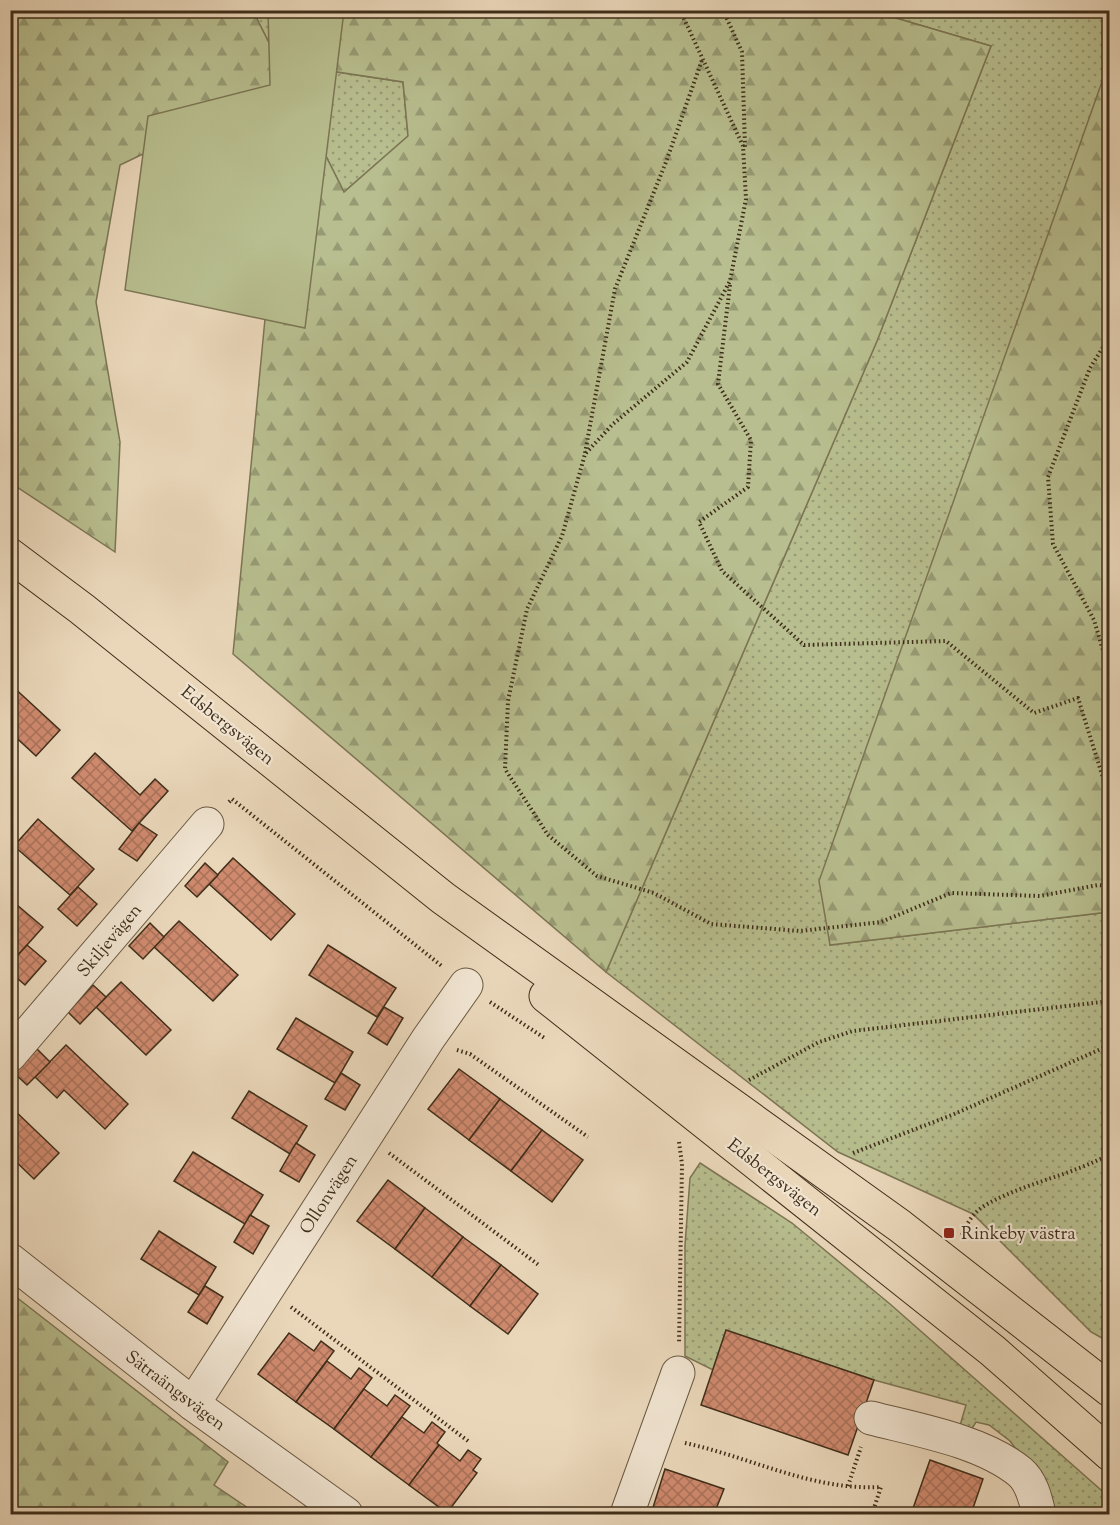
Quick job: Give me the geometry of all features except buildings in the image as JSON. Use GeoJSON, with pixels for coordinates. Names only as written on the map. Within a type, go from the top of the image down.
{"type":"FeatureCollection","features":[{"type":"Feature","properties":{"kind":"main road","name":"Edsbergsvägen"},"geometry":{"type":"LineString","coordinates":[[10,555],[82,609],[443,898],[963,1274],[1110,1390]]}},
{"type":"Feature","properties":{"kind":"main road","name":"Edsbergsvägen"},"geometry":{"type":"LineString","coordinates":[[443,898],[527,981],[993,1351],[1110,1454]]}},
{"type":"Feature","properties":{"kind":"street","name":"Skiljevägen"},"geometry":{"type":"LineString","coordinates":[[10,1055],[207,824]]}},
{"type":"Feature","properties":{"kind":"street","name":"Ollonvägen"},"geometry":{"type":"LineString","coordinates":[[193,1404],[428,1039],[466,986]]}},
{"type":"Feature","properties":{"kind":"street","name":"Sätraängsvägen"},"geometry":{"type":"LineString","coordinates":[[10,1260],[193,1404],[346,1515]]}},
{"type":"Feature","properties":{"kind":"street"},"geometry":{"type":"LineString","coordinates":[[627,1515],[678,1373]]}},
{"type":"Feature","properties":{"kind":"street"},"geometry":{"type":"LineString","coordinates":[[871,1418],[945,1437],[984,1452],[1022,1473],[1036,1498],[1039,1515]]}},
{"type":"Feature","properties":{"kind":"path"},"geometry":{"type":"LineString","coordinates":[[680,10],[743,146],[746,199]]}},
{"type":"Feature","properties":{"kind":"path"},"geometry":{"type":"LineString","coordinates":[[723,10],[742,52],[746,199],[730,281],[718,384],[751,440],[748,487],[699,522],[722,571],[804,645],[946,640],[1034,713],[1078,698],[1110,800]]}},
{"type":"Feature","properties":{"kind":"path"},"geometry":{"type":"LineString","coordinates":[[702,60],[666,162],[615,289],[585,454],[562,536],[527,609],[508,701],[505,770],[549,835],[597,876],[654,893],[711,924],[800,931],[881,922],[951,893],[1040,896],[1098,885],[1110,886]]}},
{"type":"Feature","properties":{"kind":"path"},"geometry":{"type":"LineString","coordinates":[[585,454],[613,424],[687,362],[730,281]]}},
{"type":"Feature","properties":{"kind":"path"},"geometry":{"type":"LineString","coordinates":[[1110,336],[1090,368],[1048,477],[1053,544],[1094,620],[1110,674]]}},
{"type":"Feature","properties":{"kind":"path"},"geometry":{"type":"LineString","coordinates":[[207,824],[232,798],[466,986],[555,1045]]}},
{"type":"Feature","properties":{"kind":"path"},"geometry":{"type":"LineString","coordinates":[[722,1099],[774,1065],[810,1046],[853,1031],[1110,1000]]}},
{"type":"Feature","properties":{"kind":"path"},"geometry":{"type":"LineString","coordinates":[[428,1039],[470,1054],[588,1137]]}},
{"type":"Feature","properties":{"kind":"path"},"geometry":{"type":"LineString","coordinates":[[814,1165],[843,1157],[952,1115],[1110,1045]]}},
{"type":"Feature","properties":{"kind":"path"},"geometry":{"type":"LineString","coordinates":[[366,1135],[540,1266]]}},
{"type":"Feature","properties":{"kind":"path"},"geometry":{"type":"LineString","coordinates":[[677,1135],[682,1164],[678,1373]]}},
{"type":"Feature","properties":{"kind":"path"},"geometry":{"type":"LineString","coordinates":[[960,1241],[968,1221],[983,1206],[1085,1168],[1110,1154]]}},
{"type":"Feature","properties":{"kind":"path"},"geometry":{"type":"LineString","coordinates":[[267,1289],[468,1441]]}},
{"type":"Feature","properties":{"kind":"path"},"geometry":{"type":"LineString","coordinates":[[848,1486],[871,1418]]}},
{"type":"Feature","properties":{"kind":"path"},"geometry":{"type":"LineString","coordinates":[[655,1437],[723,1451],[793,1475],[848,1486],[881,1487],[872,1515]]}},
{"type":"Feature","properties":{"kind":"green space"},"geometry":{"type":"Polygon","coordinates":[[[10,11],[247,11],[255,15],[344,192],[408,136],[403,82],[311,68],[310,11],[872,11],[991,46],[877,341],[606,972],[233,654],[271,256],[193,130],[120,165],[96,302],[120,442],[115,552],[11,483],[10,11]]]}},
{"type":"Feature","properties":{"kind":"green space"},"geometry":{"type":"Polygon","coordinates":[[[247,11],[310,11],[311,68],[403,82],[408,136],[344,192],[255,15],[247,11]]]}},
{"type":"Feature","properties":{"kind":"green space"},"geometry":{"type":"Polygon","coordinates":[[[268,11],[344,11],[305,328],[125,290],[148,116],[270,85],[268,11]]]}},
{"type":"Feature","properties":{"kind":"green space"},"geometry":{"type":"Polygon","coordinates":[[[872,11],[1109,11],[1109,62],[830,945],[1109,912],[1109,1342],[1091,1332],[973,1214],[838,1152],[606,972],[877,341],[991,46],[872,11]]]}},
{"type":"Feature","properties":{"kind":"green space"},"geometry":{"type":"Polygon","coordinates":[[[1109,62],[1109,912],[830,945],[819,881],[1109,62]]]}},
{"type":"Feature","properties":{"kind":"green space"},"geometry":{"type":"Polygon","coordinates":[[[700,1163],[792,1223],[890,1304],[1109,1497],[1109,1505],[1101,1509],[1045,1509],[1042,1484],[1010,1441],[989,1425],[976,1422],[969,1433],[959,1429],[966,1405],[874,1380],[726,1331],[713,1370],[685,1356],[685,1245],[690,1178],[700,1163]]]}},
{"type":"Feature","properties":{"kind":"green space"},"geometry":{"type":"Polygon","coordinates":[[[11,1293],[228,1462],[214,1485],[257,1514],[11,1514],[11,1293]]]}},
{"type":"Feature","properties":{"kind":"place","name":"Rinkeby västra"},"geometry":{"type":"Point","coordinates":[949,1233]}}]}
